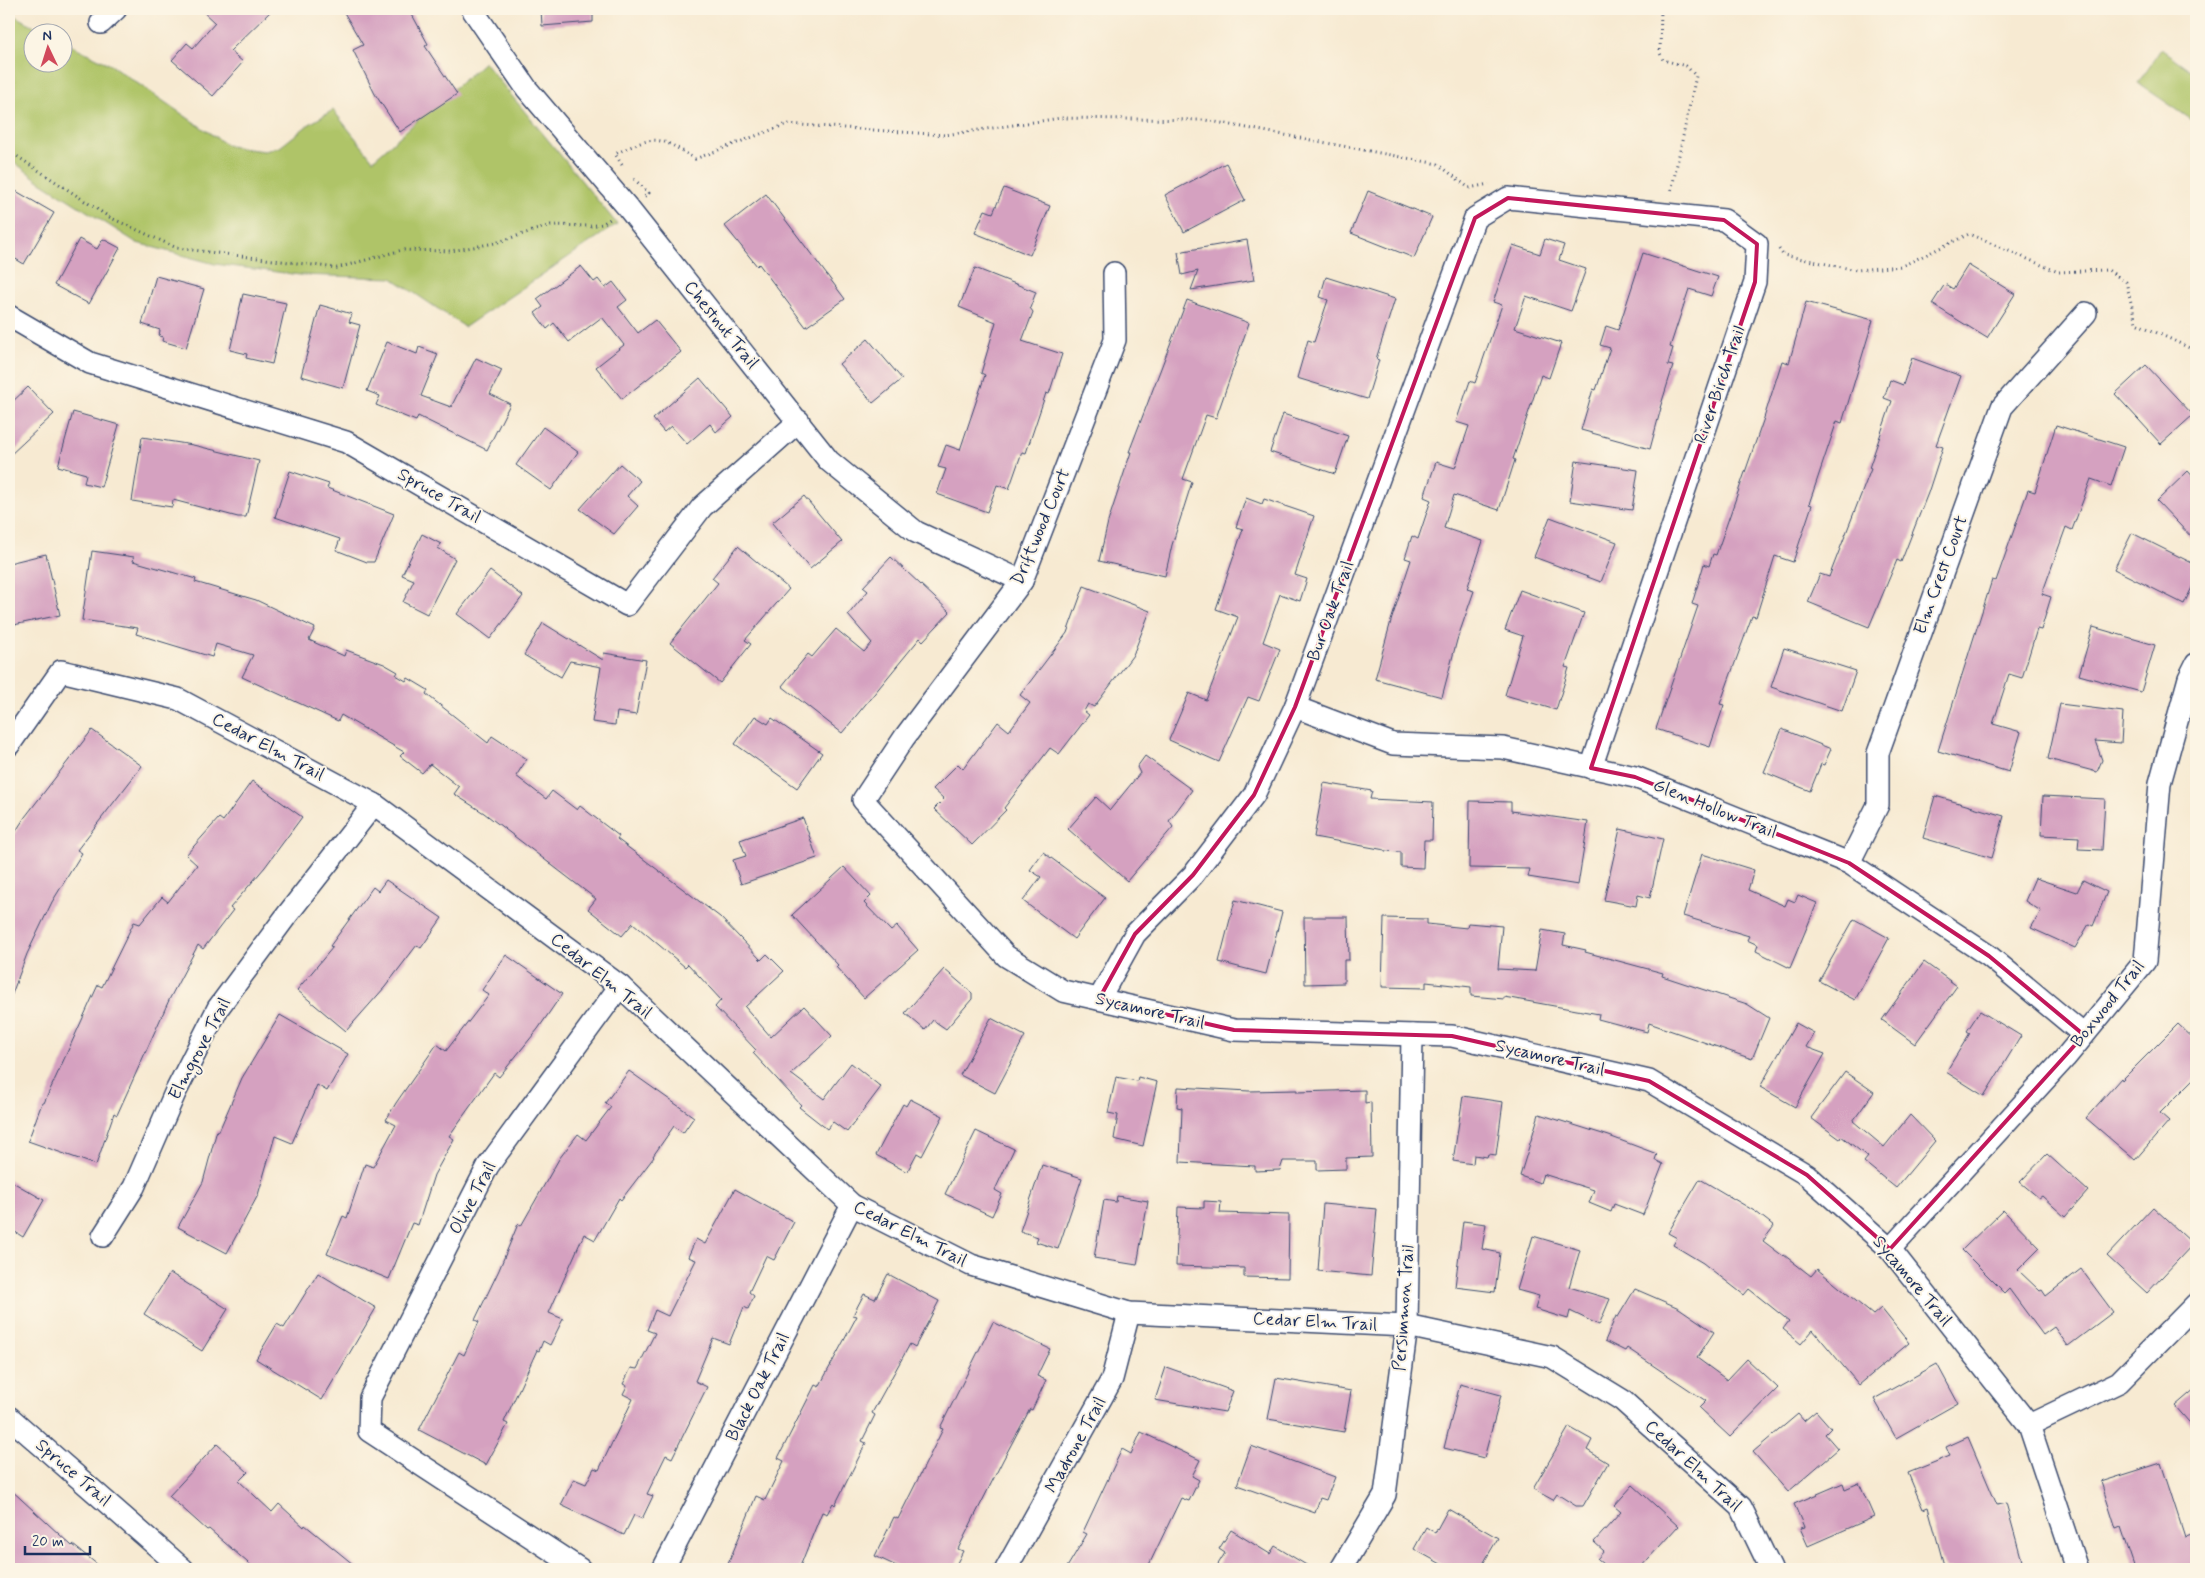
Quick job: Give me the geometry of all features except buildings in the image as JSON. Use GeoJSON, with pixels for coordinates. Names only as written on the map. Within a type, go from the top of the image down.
{"type":"FeatureCollection","features":[{"type":"Feature","properties":{"kind":"street","name":"Chestnut Trail"},"geometry":{"type":"LineString","coordinates":[[472,9],[527,89],[628,208],[829,460],[916,532],[1022,581]]}},
{"type":"Feature","properties":{"kind":"street","name":"Bur Oak Trail"},"geometry":{"type":"LineString","coordinates":[[1099,999],[1135,934],[1193,875],[1254,795],[1295,708],[1475,218],[1501,191]]}},
{"type":"Feature","properties":{"kind":"street","name":"River Birch Trail"},"geometry":{"type":"LineString","coordinates":[[1501,191],[1724,220],[1757,244],[1755,282],[1591,768]]}},
{"type":"Feature","properties":{"kind":"street","name":"Driftwood Court"},"geometry":{"type":"LineString","coordinates":[[863,800],[904,738],[1022,581],[1115,340],[1114,273]]}},
{"type":"Feature","properties":{"kind":"street","name":"Elm Crest Court"},"geometry":{"type":"LineString","coordinates":[[1849,863],[1878,805],[1878,753],[2002,407],[2086,313]]}},
{"type":"Feature","properties":{"kind":"street","name":"Spruce Trail"},"geometry":{"type":"LineString","coordinates":[[9,316],[90,363],[346,442],[627,605],[702,507],[799,421]]}},
{"type":"Feature","properties":{"kind":"street","name":"Boxwood Trail"},"geometry":{"type":"LineString","coordinates":[[1890,1249],[2084,1035],[2145,961],[2160,783],[2189,678],[2196,664]]}},
{"type":"Feature","properties":{"kind":"street","name":"Cedar Elm Trail"},"geometry":{"type":"LineString","coordinates":[[9,745],[61,671],[178,699],[374,804],[620,986],[852,1205],[970,1265],[1129,1313],[1407,1326],[1552,1357],[1622,1400],[1741,1507],[1771,1569]]}},
{"type":"Feature","properties":{"kind":"street","name":"Glen Hollow Trail"},"geometry":{"type":"LineString","coordinates":[[1295,708],[1393,744],[1503,748],[1635,777],[1849,863],[1989,956],[2084,1035]]}},
{"type":"Feature","properties":{"kind":"street","name":"Sycamore Trail"},"geometry":{"type":"LineString","coordinates":[[863,800],[1006,956],[1063,991],[1234,1030],[1452,1036],[1649,1081],[1807,1175],[1890,1249],[2029,1425],[2077,1569]]}},
{"type":"Feature","properties":{"kind":"street","name":"Elmgrove Trail"},"geometry":{"type":"LineString","coordinates":[[103,1236],[134,1187],[175,1093],[218,1008],[287,915],[374,804]]}},
{"type":"Feature","properties":{"kind":"street","name":"Olive Trail"},"geometry":{"type":"LineString","coordinates":[[580,1569],[369,1431],[370,1398],[488,1166],[620,986]]}},
{"type":"Feature","properties":{"kind":"street","name":"Persimmon Trail"},"geometry":{"type":"LineString","coordinates":[[1341,1569],[1385,1495],[1407,1326],[1412,1035]]}},
{"type":"Feature","properties":{"kind":"street","name":"Black Oak Trail"},"geometry":{"type":"LineString","coordinates":[[663,1569],[852,1205]]}},
{"type":"Feature","properties":{"kind":"street"},"geometry":{"type":"LineString","coordinates":[[2029,1425],[2119,1382],[2196,1304]]}},
{"type":"Feature","properties":{"kind":"street","name":"Madrone Trail"},"geometry":{"type":"LineString","coordinates":[[1006,1569],[1112,1379],[1129,1313]]}},
{"type":"Feature","properties":{"kind":"street","name":"Spruce Trail"},"geometry":{"type":"LineString","coordinates":[[9,1417],[183,1569]]}},
{"type":"Feature","properties":{"kind":"path"},"geometry":{"type":"LineString","coordinates":[[1661,9],[1660,53],[1663,60],[1686,66],[1696,76],[1671,192]]}},
{"type":"Feature","properties":{"kind":"path"},"geometry":{"type":"LineString","coordinates":[[625,170],[615,154],[643,141],[669,142],[695,159],[787,124],[945,134],[1061,118],[1205,120],[1438,164],[1469,188],[1501,191]]}},
{"type":"Feature","properties":{"kind":"path"},"geometry":{"type":"LineString","coordinates":[[9,151],[109,217],[177,248],[337,268],[402,250],[451,251],[495,243],[552,225],[591,226],[602,224],[649,193],[631,176]]}},
{"type":"Feature","properties":{"kind":"path"},"geometry":{"type":"LineString","coordinates":[[1662,191],[1680,193]]}},
{"type":"Feature","properties":{"kind":"path"},"geometry":{"type":"LineString","coordinates":[[1777,247],[1783,255],[1856,270],[1902,266],[1969,234],[2058,272],[2108,270],[2126,282],[2136,323],[2196,351]]}},
{"type":"Feature","properties":{"kind":"highlighted area"},"geometry":{"type":"Polygon","coordinates":[[[1508,198],[1724,220],[1757,244],[1755,282],[1591,768],[1635,777],[1849,863],[1989,956],[2084,1035],[1890,1249],[1807,1175],[1649,1081],[1452,1036],[1234,1030],[1099,999],[1135,934],[1193,875],[1254,795],[1295,707],[1475,218],[1508,198]]]}},
{"type":"Feature","properties":{"kind":"green space"},"geometry":{"type":"Polygon","coordinates":[[[9,13],[26,22],[22,22],[22,72],[72,72],[72,46],[111,65],[227,145],[265,151],[280,147],[308,125],[333,110],[373,160],[484,62],[617,224],[465,327],[392,278],[300,275],[215,264],[137,243],[39,181],[9,158],[9,13]]]}},
{"type":"Feature","properties":{"kind":"green space"},"geometry":{"type":"Polygon","coordinates":[[[2161,49],[2196,74],[2196,114],[2192,120],[2138,83],[2161,49]]]}}]}
